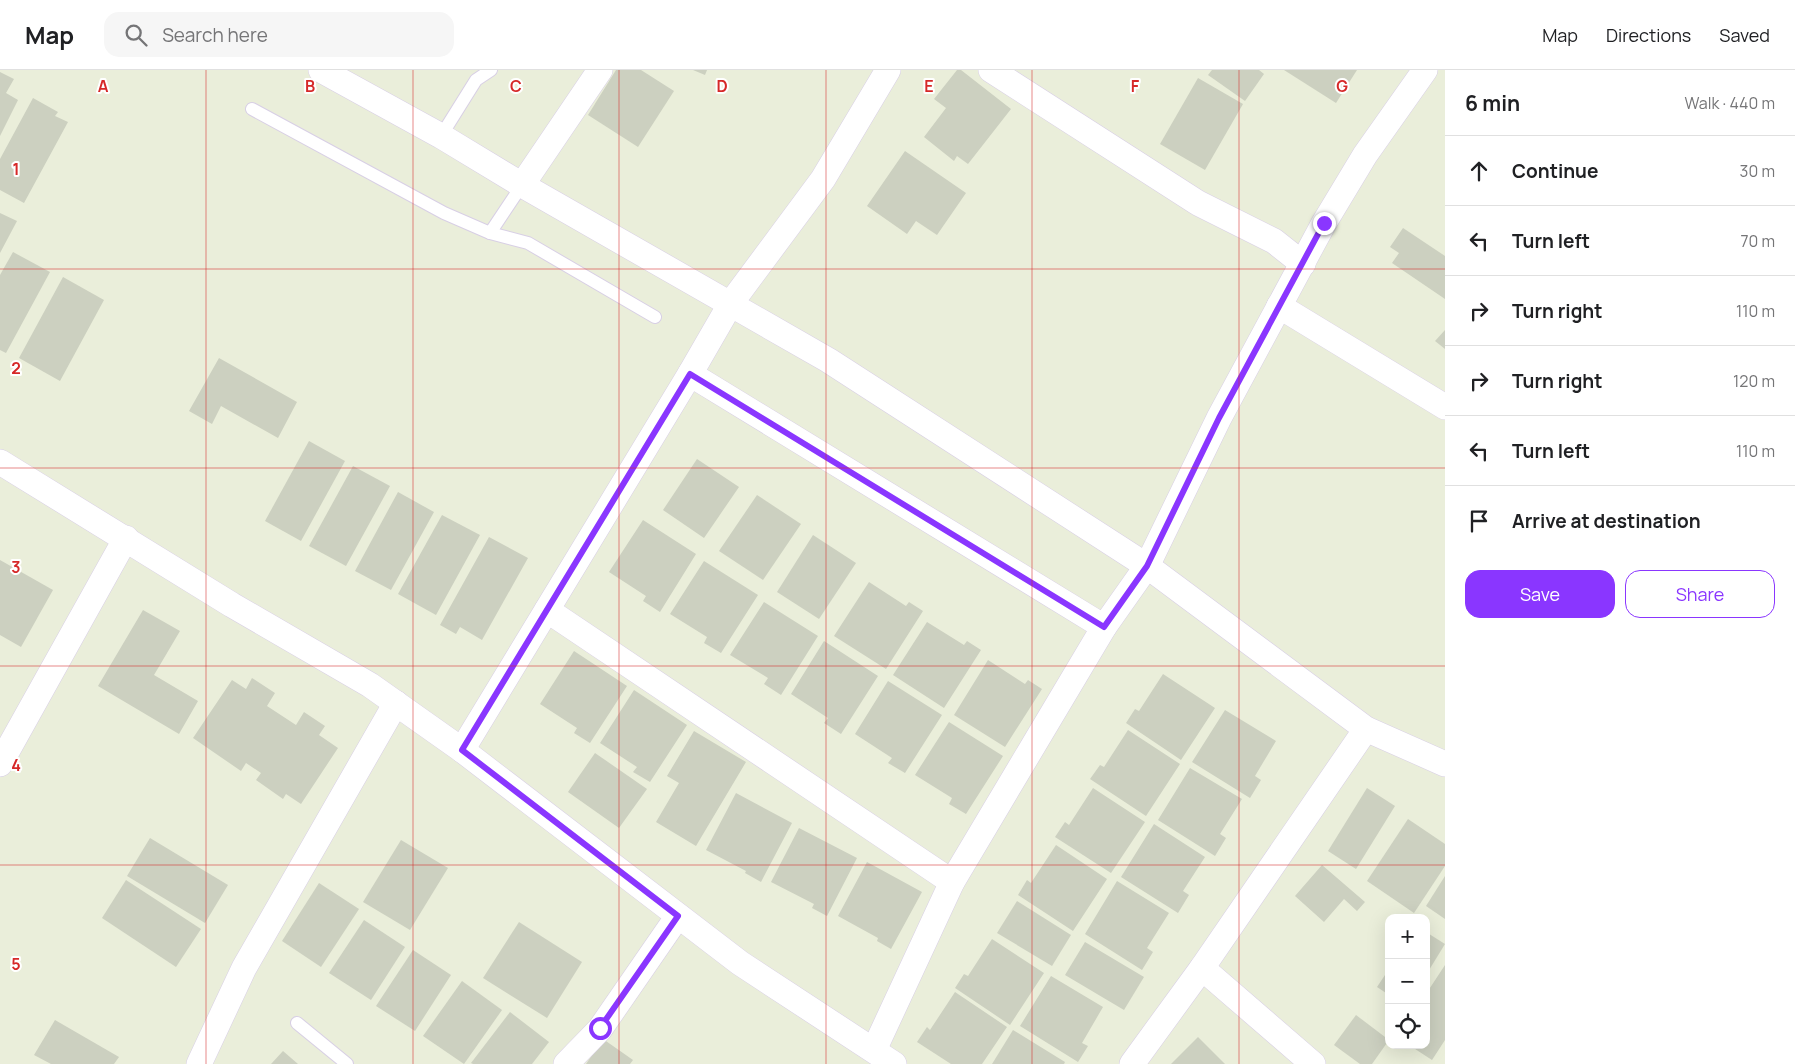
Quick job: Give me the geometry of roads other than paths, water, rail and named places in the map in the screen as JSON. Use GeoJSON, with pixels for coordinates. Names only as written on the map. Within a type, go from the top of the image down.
{"type":"FeatureCollection","features":[{"type":"Feature","properties":{"kind":"street"},"geometry":{"type":"LineString","coordinates":[[321,70],[441,136],[522,185],[828,360],[1147,566],[1366,729],[1445,764]]}},
{"type":"Feature","properties":{"kind":"street"},"geometry":{"type":"LineString","coordinates":[[522,185],[600,70]]}},
{"type":"Feature","properties":{"kind":"street"},"geometry":{"type":"LineString","coordinates":[[462,750],[690,374],[730,303],[823,179],[888,70]]}},
{"type":"Feature","properties":{"kind":"street"},"geometry":{"type":"LineString","coordinates":[[991,70],[1198,203],[1274,241],[1303,264]]}},
{"type":"Feature","properties":{"kind":"street"},"geometry":{"type":"LineString","coordinates":[[0,462],[232,605],[370,685],[462,750],[740,963],[884,1057],[952,882],[1104,627],[1147,566],[1211,434],[1324,223],[1365,155],[1425,70]]}},
{"type":"Feature","properties":{"kind":"street"},"geometry":{"type":"LineString","coordinates":[[1279,306],[1445,407]]}},
{"type":"Feature","properties":{"kind":"street"},"geometry":{"type":"LineString","coordinates":[[690,374],[1104,627]]}},
{"type":"Feature","properties":{"kind":"street"},"geometry":{"type":"LineString","coordinates":[[0,764],[126,538]]}},
{"type":"Feature","properties":{"kind":"street"},"geometry":{"type":"LineString","coordinates":[[548,610],[952,882]]}},
{"type":"Feature","properties":{"kind":"street"},"geometry":{"type":"LineString","coordinates":[[199,1064],[244,968],[396,703]]}},
{"type":"Feature","properties":{"kind":"street"},"geometry":{"type":"LineString","coordinates":[[1132,1064],[1202,968],[1366,729]]}},
{"type":"Feature","properties":{"kind":"street"},"geometry":{"type":"LineString","coordinates":[[566,1064],[600,1028],[678,916]]}},
{"type":"Feature","properties":{"kind":"street"},"geometry":{"type":"LineString","coordinates":[[1202,968],[1313,1064]]}},
{"type":"Feature","properties":{"kind":"lane"},"geometry":{"type":"LineString","coordinates":[[441,136],[476,80],[491,70]]}},
{"type":"Feature","properties":{"kind":"lane"},"geometry":{"type":"LineString","coordinates":[[252,109],[444,213],[490,233],[528,244],[655,316]]}},
{"type":"Feature","properties":{"kind":"lane"},"geometry":{"type":"LineString","coordinates":[[490,233],[522,185]]}},
{"type":"Feature","properties":{"kind":"lane"},"geometry":{"type":"LineString","coordinates":[[297,1023],[347,1064]]}}]}
